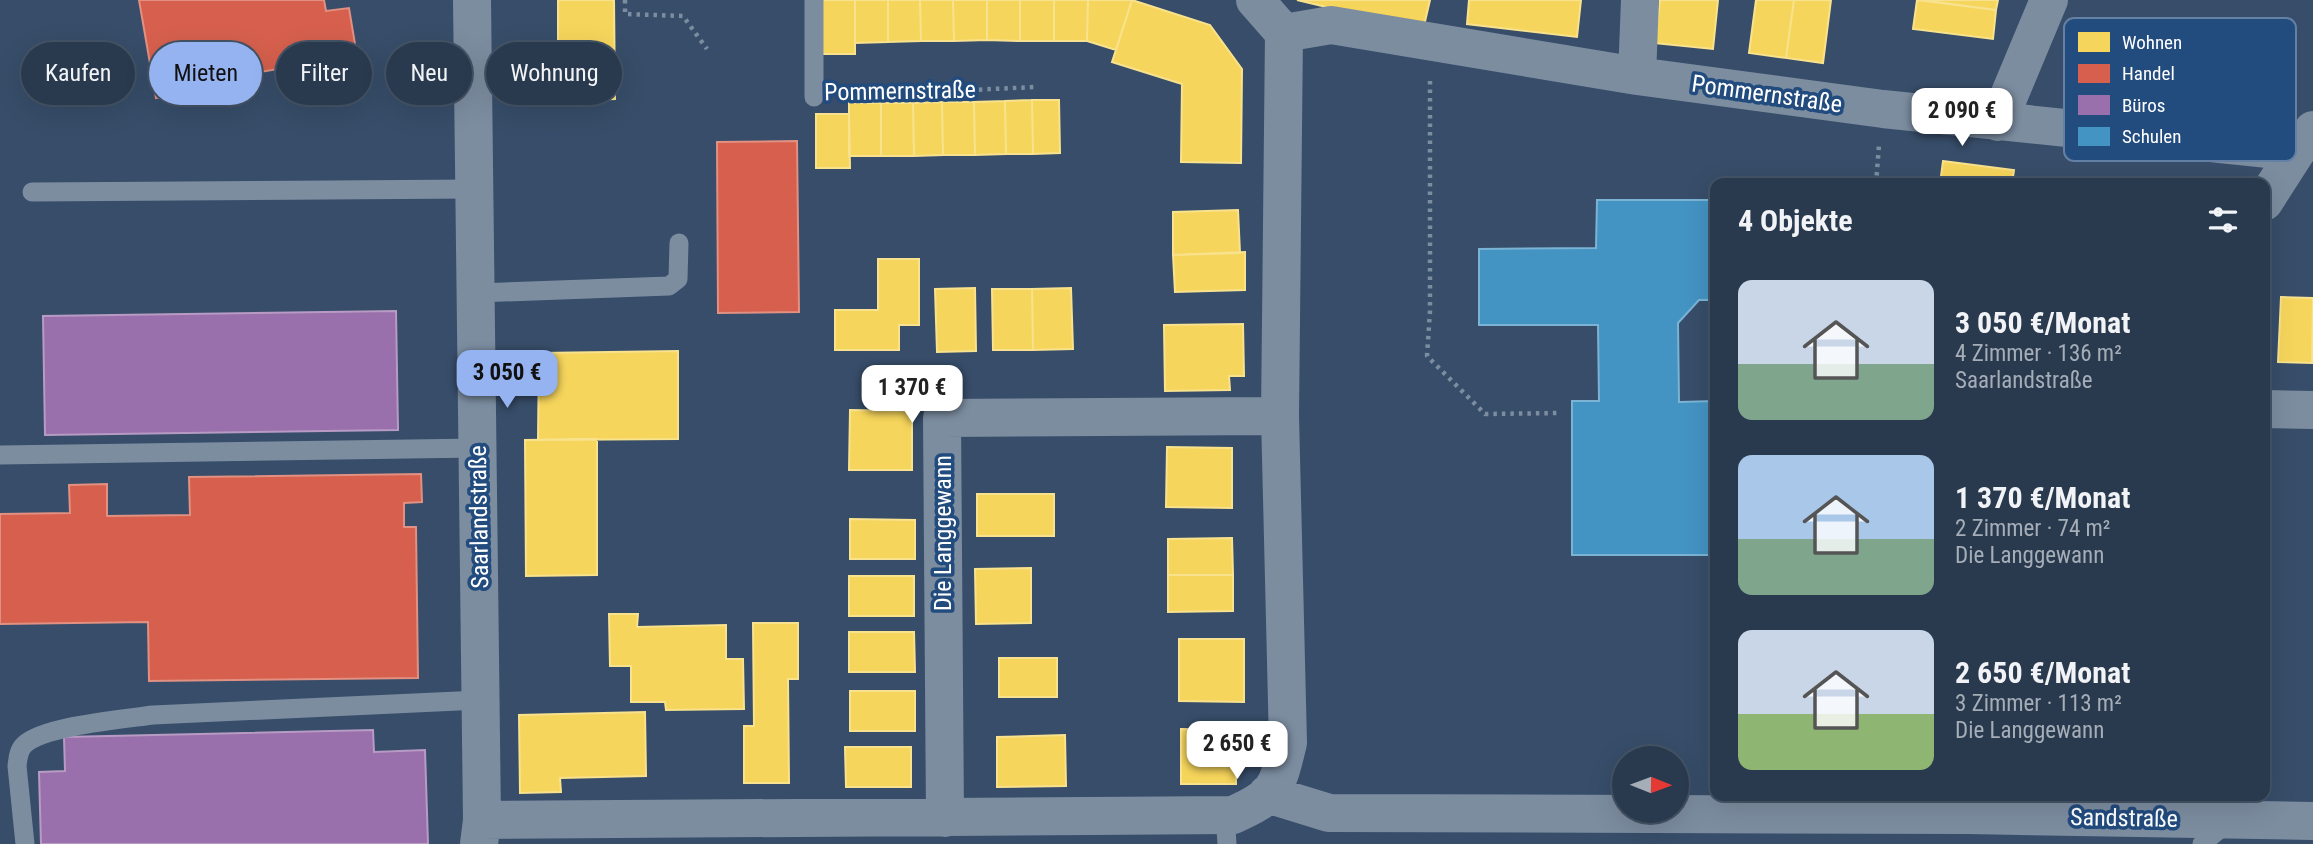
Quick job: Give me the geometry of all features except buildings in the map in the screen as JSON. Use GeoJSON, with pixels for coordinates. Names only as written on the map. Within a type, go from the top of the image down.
{"type":"FeatureCollection","features":[{"type":"Feature","properties":{"kind":"street","name":"Saarlandstraße"},"geometry":{"type":"LineString","coordinates":[[472,0],[481,832]]}},
{"type":"Feature","properties":{"kind":"street"},"geometry":{"type":"LineString","coordinates":[[481,832],[945,825],[1226,830],[1233,815],[1259,804],[1278,783],[1288,743],[1280,416],[1284,33],[1255,0]]}},
{"type":"Feature","properties":{"kind":"street"},"geometry":{"type":"LineString","coordinates":[[1637,76],[1640,0]]}},
{"type":"Feature","properties":{"kind":"street"},"geometry":{"type":"LineString","coordinates":[[1998,122],[2049,0]]}},
{"type":"Feature","properties":{"kind":"street","name":"Pommernstraße"},"geometry":{"type":"LineString","coordinates":[[1284,33],[1331,25],[1637,76],[1882,109],[2064,126]]}},
{"type":"Feature","properties":{"kind":"street"},"geometry":{"type":"LineString","coordinates":[[2270,193],[2291,161]]}},
{"type":"Feature","properties":{"kind":"street"},"geometry":{"type":"LineString","coordinates":[[2270,408],[2313,410]]}},
{"type":"Feature","properties":{"kind":"street","name":"Die Langgewann"},"geometry":{"type":"LineString","coordinates":[[945,825],[942,418],[1280,416]]}},
{"type":"Feature","properties":{"kind":"street","name":"Sandstraße"},"geometry":{"type":"LineString","coordinates":[[1267,794],[1329,813],[1490,818],[1967,815],[2223,826],[2313,821]]}},
{"type":"Feature","properties":{"kind":"lane","name":"Pommernstraße"},"geometry":{"type":"LineString","coordinates":[[814,0],[814,97]]}},
{"type":"Feature","properties":{"kind":"lane"},"geometry":{"type":"LineString","coordinates":[[32,192],[475,189]]}},
{"type":"Feature","properties":{"kind":"lane"},"geometry":{"type":"LineString","coordinates":[[477,293],[669,286],[678,279],[679,243]]}},
{"type":"Feature","properties":{"kind":"lane"},"geometry":{"type":"LineString","coordinates":[[0,455],[478,448]]}},
{"type":"Feature","properties":{"kind":"lane"},"geometry":{"type":"LineString","coordinates":[[25,844],[18,755],[24,745],[52,732],[153,715],[481,700]]}},
{"type":"Feature","properties":{"kind":"path"},"geometry":{"type":"LineString","coordinates":[[625,0],[625,14],[683,16],[707,49]]}},
{"type":"Feature","properties":{"kind":"path"},"geometry":{"type":"LineString","coordinates":[[1430,42],[1430,311],[1427,356],[1485,414],[1561,413]]}},
{"type":"Feature","properties":{"kind":"path","name":"Pommernstraße"},"geometry":{"type":"LineString","coordinates":[[814,97],[1034,87]]}}]}
